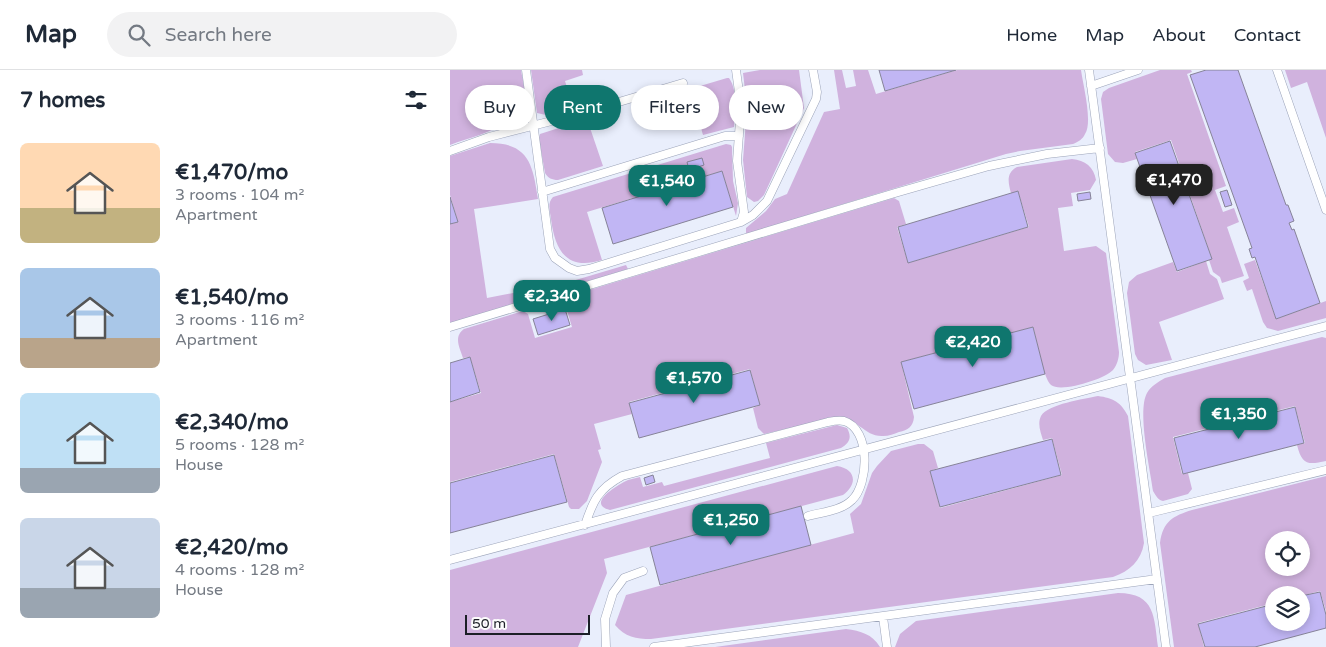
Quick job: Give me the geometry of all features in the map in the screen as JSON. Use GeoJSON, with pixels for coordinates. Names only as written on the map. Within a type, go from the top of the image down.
{"type":"FeatureCollection","features":[{"type":"Feature","properties":{"kind":"lane"},"geometry":{"type":"LineString","coordinates":[[526,70],[528,85]]}},
{"type":"Feature","properties":{"kind":"lane"},"geometry":{"type":"LineString","coordinates":[[736,70],[740,100],[737,160],[744,212],[741,222]]}},
{"type":"Feature","properties":{"kind":"lane"},"geometry":{"type":"LineString","coordinates":[[534,130],[550,248],[555,258],[561,264],[577,271],[603,266],[741,222],[753,215],[768,201],[813,107],[817,92],[813,70]]}},
{"type":"Feature","properties":{"kind":"lane"},"geometry":{"type":"LineString","coordinates":[[1089,70],[1166,647]]}},
{"type":"Feature","properties":{"kind":"lane"},"geometry":{"type":"LineString","coordinates":[[1091,86],[1138,70]]}},
{"type":"Feature","properties":{"kind":"lane"},"geometry":{"type":"LineString","coordinates":[[1277,70],[1326,210]]}},
{"type":"Feature","properties":{"kind":"lane"},"geometry":{"type":"LineString","coordinates":[[534,126],[683,83]]}},
{"type":"Feature","properties":{"kind":"lane"},"geometry":{"type":"LineString","coordinates":[[450,151],[488,137],[517,130]]}},
{"type":"Feature","properties":{"kind":"lane"},"geometry":{"type":"LineString","coordinates":[[542,192],[725,136],[739,136]]}},
{"type":"Feature","properties":{"kind":"lane"},"geometry":{"type":"LineString","coordinates":[[450,327],[989,166],[1020,158],[1100,148]]}},
{"type":"Feature","properties":{"kind":"lane"},"geometry":{"type":"LineString","coordinates":[[450,560],[1326,326]]}},
{"type":"Feature","properties":{"kind":"lane"},"geometry":{"type":"LineString","coordinates":[[584,525],[593,502],[601,490],[612,481],[631,474],[837,421],[844,421],[851,425],[857,433],[864,450],[864,473],[858,493],[842,507],[808,516]]}},
{"type":"Feature","properties":{"kind":"lane"},"geometry":{"type":"LineString","coordinates":[[1149,513],[1326,470]]}},
{"type":"Feature","properties":{"kind":"lane"},"geometry":{"type":"LineString","coordinates":[[606,647],[605,619],[612,593],[624,578],[643,572]]}},
{"type":"Feature","properties":{"kind":"lane"},"geometry":{"type":"LineString","coordinates":[[654,647],[1157,579]]}},
{"type":"Feature","properties":{"kind":"lane"},"geometry":{"type":"LineString","coordinates":[[883,617],[887,647]]}},
{"type":"Feature","properties":{"kind":"shaded area"},"geometry":{"type":"Polygon","coordinates":[[[450,70],[521,70],[524,85],[465,85],[465,130],[491,130],[450,145],[450,70]]]}},
{"type":"Feature","properties":{"kind":"shaded area"},"geometry":{"type":"Polygon","coordinates":[[[531,70],[582,70],[583,75],[565,81],[566,85],[544,85],[544,115],[537,113],[531,70]]]}},
{"type":"Feature","properties":{"kind":"shaded area"},"geometry":{"type":"Polygon","coordinates":[[[760,70],[799,70],[801,85],[744,85],[743,73],[760,70]]]}},
{"type":"Feature","properties":{"kind":"shaded area"},"geometry":{"type":"Polygon","coordinates":[[[834,70],[842,70],[846,88],[856,86],[853,70],[868,70],[876,94],[957,70],[1081,70],[1088,112],[1087,128],[1083,137],[1073,144],[1006,154],[746,234],[746,228],[766,211],[775,199],[787,194],[824,112],[840,109],[834,70]]]}},
{"type":"Feature","properties":{"kind":"shaded area"},"geometry":{"type":"Polygon","coordinates":[[[1160,70],[1191,70],[1192,72],[1187,74],[1226,186],[1215,190],[1223,212],[1234,208],[1239,222],[1227,227],[1244,276],[1222,283],[1220,277],[1213,272],[1209,260],[1212,259],[1171,140],[1135,152],[1137,159],[1123,163],[1115,162],[1108,154],[1101,99],[1103,92],[1109,88],[1160,70]]]}},
{"type":"Feature","properties":{"kind":"shaded area"},"geometry":{"type":"Polygon","coordinates":[[[1285,70],[1326,70],[1326,138],[1307,82],[1291,88],[1285,70]]]}},
{"type":"Feature","properties":{"kind":"shaded area"},"geometry":{"type":"Polygon","coordinates":[[[727,78],[732,83],[733,85],[729,85],[729,128],[703,135],[702,130],[719,130],[719,85],[703,85],[727,78]]]}},
{"type":"Feature","properties":{"kind":"shaded area"},"geometry":{"type":"Polygon","coordinates":[[[553,130],[591,130],[603,166],[558,180],[552,179],[545,173],[539,139],[540,134],[553,130]]]}},
{"type":"Feature","properties":{"kind":"shaded area"},"geometry":{"type":"Polygon","coordinates":[[[745,130],[794,130],[764,195],[758,201],[754,202],[747,197],[743,160],[745,130]]]}},
{"type":"Feature","properties":{"kind":"shaded area"},"geometry":{"type":"Polygon","coordinates":[[[490,143],[514,147],[527,159],[534,177],[538,199],[474,209],[487,298],[569,282],[626,265],[628,269],[450,323],[450,224],[458,222],[450,195],[450,156],[490,143]]]}},
{"type":"Feature","properties":{"kind":"shaded area"},"geometry":{"type":"Polygon","coordinates":[[[726,144],[732,147],[733,181],[738,203],[736,216],[722,171],[587,212],[602,260],[580,263],[565,256],[560,249],[553,230],[549,204],[553,197],[726,144]]]}},
{"type":"Feature","properties":{"kind":"shaded area"},"geometry":{"type":"Polygon","coordinates":[[[1072,159],[1088,165],[1093,171],[1096,180],[1090,190],[1071,193],[1073,206],[1058,208],[1064,251],[1096,246],[1106,253],[1119,352],[1118,361],[1113,370],[1108,374],[1093,381],[1073,386],[1056,387],[1051,385],[1043,367],[1033,327],[901,362],[914,417],[911,426],[887,436],[876,436],[845,418],[837,417],[764,434],[758,428],[753,408],[760,405],[750,369],[629,402],[632,414],[594,424],[601,449],[598,450],[602,462],[587,501],[579,509],[571,509],[569,507],[554,454],[450,482],[450,402],[481,393],[470,357],[463,358],[459,347],[458,339],[464,329],[523,311],[528,314],[535,338],[572,327],[564,301],[566,297],[894,198],[899,201],[906,224],[897,227],[908,263],[1029,227],[1018,191],[1011,193],[1009,175],[1017,167],[1072,159]]]}},
{"type":"Feature","properties":{"kind":"shaded area"},"geometry":{"type":"Polygon","coordinates":[[[1255,260],[1276,319],[1326,301],[1326,318],[1278,331],[1267,328],[1263,322],[1252,289],[1247,291],[1243,281],[1249,278],[1244,264],[1255,260]]]}},
{"type":"Feature","properties":{"kind":"shaded area"},"geometry":{"type":"Polygon","coordinates":[[[1206,261],[1210,274],[1217,279],[1224,299],[1159,322],[1172,360],[1146,365],[1138,360],[1135,354],[1127,293],[1129,282],[1137,275],[1173,262],[1177,272],[1206,261]]]}},
{"type":"Feature","properties":{"kind":"shaded area"},"geometry":{"type":"Polygon","coordinates":[[[1322,337],[1326,338],[1326,461],[1310,463],[1301,456],[1297,445],[1305,443],[1295,406],[1173,437],[1182,474],[1188,473],[1192,489],[1188,494],[1163,501],[1158,499],[1153,491],[1143,413],[1144,401],[1151,388],[1165,378],[1322,337]]]}},
{"type":"Feature","properties":{"kind":"shaded area"},"geometry":{"type":"Polygon","coordinates":[[[1098,396],[1116,402],[1128,416],[1144,543],[1143,549],[1134,564],[1119,575],[651,639],[631,636],[615,625],[626,595],[854,533],[850,514],[861,504],[872,473],[891,451],[924,444],[933,451],[938,468],[930,471],[940,508],[1062,475],[1052,438],[1043,440],[1039,425],[1041,416],[1058,405],[1098,396]]]}},
{"type":"Feature","properties":{"kind":"shaded area"},"geometry":{"type":"Polygon","coordinates":[[[837,425],[847,428],[850,437],[848,442],[841,448],[610,510],[603,507],[601,503],[606,494],[628,480],[640,477],[643,487],[662,482],[664,486],[770,458],[766,443],[837,425]]]}},
{"type":"Feature","properties":{"kind":"shaded area"},"geometry":{"type":"Polygon","coordinates":[[[837,466],[848,470],[853,478],[851,486],[843,495],[604,559],[607,573],[578,647],[450,647],[450,570],[837,466]]]}},
{"type":"Feature","properties":{"kind":"shaded area"},"geometry":{"type":"Polygon","coordinates":[[[1326,476],[1326,611],[1320,591],[1310,594],[1310,586],[1265,586],[1265,605],[1198,623],[1204,647],[1174,647],[1160,543],[1166,524],[1179,515],[1326,476]]]}},
{"type":"Feature","properties":{"kind":"shaded area"},"geometry":{"type":"Polygon","coordinates":[[[1118,593],[1140,597],[1146,602],[1154,617],[1158,647],[895,647],[900,634],[916,621],[1118,593]]]}},
{"type":"Feature","properties":{"kind":"shaded area"},"geometry":{"type":"Polygon","coordinates":[[[846,629],[866,634],[880,647],[715,647],[846,629]]]}},
{"type":"Feature","properties":{"kind":"building"},"geometry":{"type":"Polygon","coordinates":[[[879,70],[956,70],[885,91],[879,70]]]}},
{"type":"Feature","properties":{"kind":"building"},"geometry":{"type":"Polygon","coordinates":[[[1206,70],[1238,70],[1286,205],[1288,205],[1294,221],[1289,223],[1292,230],[1294,229],[1320,303],[1276,319],[1255,257],[1252,258],[1249,249],[1252,248],[1190,75],[1206,70]]]}},
{"type":"Feature","properties":{"kind":"building"},"geometry":{"type":"Polygon","coordinates":[[[1170,141],[1212,259],[1177,271],[1135,153],[1170,141]]]}},
{"type":"Feature","properties":{"kind":"building"},"geometry":{"type":"Polygon","coordinates":[[[702,158],[704,165],[689,170],[687,162],[702,158]]]}},
{"type":"Feature","properties":{"kind":"building"},"geometry":{"type":"Polygon","coordinates":[[[722,171],[733,207],[613,244],[602,208],[722,171]]]}},
{"type":"Feature","properties":{"kind":"building"},"geometry":{"type":"Polygon","coordinates":[[[1227,190],[1232,205],[1225,207],[1220,192],[1227,190]]]}},
{"type":"Feature","properties":{"kind":"building"},"geometry":{"type":"Polygon","coordinates":[[[1018,191],[1028,227],[908,263],[898,227],[1018,191]]]}},
{"type":"Feature","properties":{"kind":"building"},"geometry":{"type":"Polygon","coordinates":[[[1090,192],[1091,199],[1078,201],[1077,194],[1090,192]]]}},
{"type":"Feature","properties":{"kind":"building"},"geometry":{"type":"Polygon","coordinates":[[[450,197],[458,222],[450,224],[450,197]]]}},
{"type":"Feature","properties":{"kind":"building"},"geometry":{"type":"Polygon","coordinates":[[[565,309],[570,325],[538,335],[533,319],[565,309]]]}},
{"type":"Feature","properties":{"kind":"building"},"geometry":{"type":"Polygon","coordinates":[[[1033,327],[1045,374],[914,409],[901,362],[1033,327]]]}},
{"type":"Feature","properties":{"kind":"building"},"geometry":{"type":"Polygon","coordinates":[[[470,357],[480,392],[450,402],[450,363],[470,357]]]}},
{"type":"Feature","properties":{"kind":"building"},"geometry":{"type":"Polygon","coordinates":[[[750,370],[760,405],[639,438],[629,403],[750,370]]]}},
{"type":"Feature","properties":{"kind":"building"},"geometry":{"type":"Polygon","coordinates":[[[1295,407],[1304,443],[1183,474],[1174,438],[1295,407]]]}},
{"type":"Feature","properties":{"kind":"building"},"geometry":{"type":"Polygon","coordinates":[[[1052,439],[1061,475],[940,507],[930,471],[1052,439]]]}},
{"type":"Feature","properties":{"kind":"building"},"geometry":{"type":"Polygon","coordinates":[[[554,455],[567,502],[450,533],[450,483],[554,455]]]}},
{"type":"Feature","properties":{"kind":"building"},"geometry":{"type":"Polygon","coordinates":[[[653,475],[655,482],[646,485],[644,478],[653,475]]]}},
{"type":"Feature","properties":{"kind":"building"},"geometry":{"type":"Polygon","coordinates":[[[801,506],[811,545],[660,585],[650,547],[801,506]]]}},
{"type":"Feature","properties":{"kind":"building"},"geometry":{"type":"Polygon","coordinates":[[[1320,592],[1326,615],[1326,628],[1255,647],[1205,647],[1198,624],[1265,606],[1265,631],[1310,631],[1310,594],[1320,592]]]}}]}
